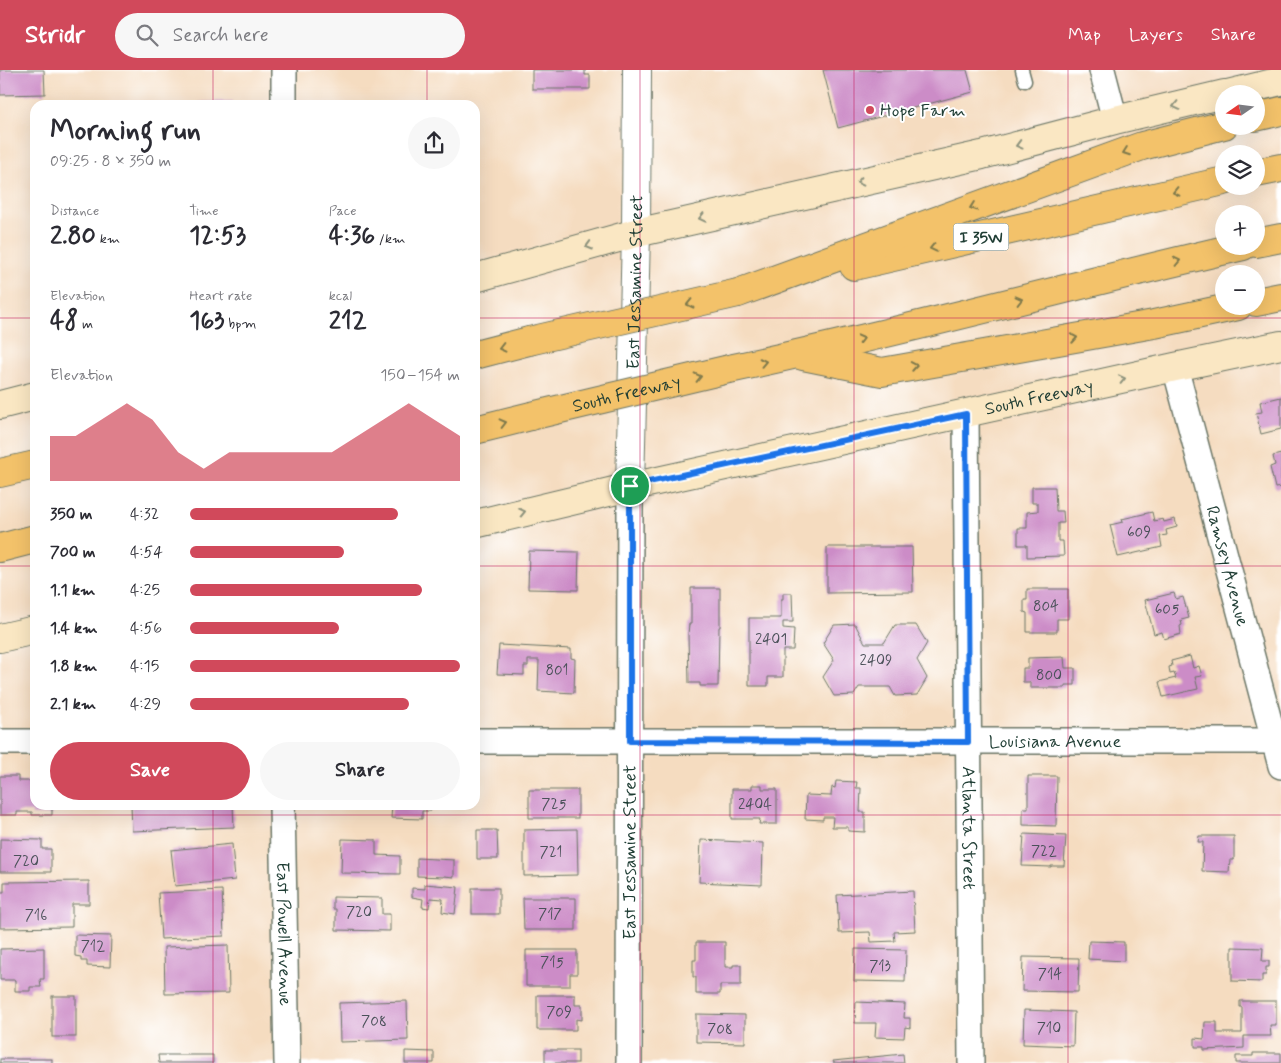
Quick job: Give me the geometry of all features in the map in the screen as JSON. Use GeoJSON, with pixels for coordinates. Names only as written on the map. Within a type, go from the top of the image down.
{"type":"FeatureCollection","features":[{"type":"Feature","properties":{"kind":"highway"},"geometry":{"type":"LineString","coordinates":[[1265,115],[1281,111]]}},
{"type":"Feature","properties":{"kind":"highway"},"geometry":{"type":"LineString","coordinates":[[738,293],[1142,146],[1215,127]]}},
{"type":"Feature","properties":{"kind":"highway"},"geometry":{"type":"LineString","coordinates":[[1265,171],[1281,168]]}},
{"type":"Feature","properties":{"kind":"highway","name":"I 35W"},"geometry":{"type":"LineString","coordinates":[[480,354],[1215,183]]}},
{"type":"Feature","properties":{"kind":"highway"},"geometry":{"type":"LineString","coordinates":[[1265,241],[1281,238]]}},
{"type":"Feature","properties":{"kind":"highway","name":"South Freeway"},"geometry":{"type":"LineString","coordinates":[[480,429],[797,355],[1215,252]]}},
{"type":"Feature","properties":{"kind":"highway"},"geometry":{"type":"LineString","coordinates":[[1265,300],[1281,297]]}},
{"type":"Feature","properties":{"kind":"highway"},"geometry":{"type":"LineString","coordinates":[[797,355],[882,372],[1154,324],[1215,311]]}},
{"type":"Feature","properties":{"kind":"highway"},"geometry":{"type":"LineString","coordinates":[[0,474],[30,466]]}},
{"type":"Feature","properties":{"kind":"highway"},"geometry":{"type":"LineString","coordinates":[[0,548],[30,540]]}},
{"type":"Feature","properties":{"kind":"main road"},"geometry":{"type":"LineString","coordinates":[[1264,85],[1281,81]]}},
{"type":"Feature","properties":{"kind":"main road"},"geometry":{"type":"LineString","coordinates":[[480,277],[636,233],[982,155],[1215,96]]}},
{"type":"Feature","properties":{"kind":"main road","name":"South Freeway"},"geometry":{"type":"LineString","coordinates":[[480,523],[630,486],[1281,345]]}},
{"type":"Feature","properties":{"kind":"main road"},"geometry":{"type":"LineString","coordinates":[[0,405],[30,397]]}},
{"type":"Feature","properties":{"kind":"main road"},"geometry":{"type":"LineString","coordinates":[[0,638],[30,631]]}},
{"type":"Feature","properties":{"kind":"street"},"geometry":{"type":"LineString","coordinates":[[284,70],[284,100]]}},
{"type":"Feature","properties":{"kind":"street","name":"East Jessamine Street"},"geometry":{"type":"LineString","coordinates":[[629,1063],[630,486],[636,233],[636,70]]}},
{"type":"Feature","properties":{"kind":"street"},"geometry":{"type":"LineString","coordinates":[[1102,70],[1115,120]]}},
{"type":"Feature","properties":{"kind":"street","name":"Ramsey Avenue"},"geometry":{"type":"LineString","coordinates":[[1175,367],[1281,766]]}},
{"type":"Feature","properties":{"kind":"street","name":"Atlanta Street"},"geometry":{"type":"LineString","coordinates":[[966,414],[971,1063]]}},
{"type":"Feature","properties":{"kind":"street","name":"Louisiana Avenue"},"geometry":{"type":"LineString","coordinates":[[480,741],[1274,741]]}},
{"type":"Feature","properties":{"kind":"street"},"geometry":{"type":"LineString","coordinates":[[0,742],[30,742]]}},
{"type":"Feature","properties":{"kind":"street","name":"East Powell Avenue"},"geometry":{"type":"LineString","coordinates":[[282,810],[287,1063]]}},
{"type":"Feature","properties":{"kind":"building"},"geometry":{"type":"Polygon","coordinates":[[[0,70],[44,70],[45,94],[0,95],[0,70]]]}},
{"type":"Feature","properties":{"kind":"building"},"geometry":{"type":"Polygon","coordinates":[[[532,70],[585,70],[585,75],[590,75],[590,89],[532,89],[532,70]]]}},
{"type":"Feature","properties":{"kind":"building","name":"Hope Farm"},"geometry":{"type":"Polygon","coordinates":[[[823,70],[967,70],[973,92],[838,128],[823,70]]]}},
{"type":"Feature","properties":{"kind":"building"},"geometry":{"type":"Polygon","coordinates":[[[1281,397],[1281,429],[1261,434],[1256,413],[1262,412],[1260,402],[1281,397]]]}},
{"type":"Feature","properties":{"kind":"building"},"geometry":{"type":"Polygon","coordinates":[[[1281,454],[1281,487],[1275,488],[1270,467],[1275,465],[1273,456],[1281,454]]]}},
{"type":"Feature","properties":{"kind":"building"},"geometry":{"type":"Polygon","coordinates":[[[1032,487],[1055,487],[1056,511],[1063,511],[1064,523],[1058,523],[1058,541],[1063,541],[1064,556],[1027,557],[1027,545],[1018,545],[1018,528],[1027,528],[1027,512],[1038,511],[1038,503],[1032,503],[1032,487]]]}},
{"type":"Feature","properties":{"kind":"building"},"geometry":{"type":"Polygon","coordinates":[[[1152,512],[1154,521],[1163,519],[1164,522],[1175,519],[1177,527],[1166,530],[1167,535],[1160,536],[1162,547],[1118,557],[1110,525],[1123,522],[1122,519],[1152,512]]]}},
{"type":"Feature","properties":{"kind":"building"},"geometry":{"type":"Polygon","coordinates":[[[827,547],[912,547],[913,592],[827,593],[827,547]]]}},
{"type":"Feature","properties":{"kind":"building"},"geometry":{"type":"Polygon","coordinates":[[[529,551],[579,552],[578,590],[528,589],[529,551]]]}},
{"type":"Feature","properties":{"kind":"building"},"geometry":{"type":"Polygon","coordinates":[[[691,588],[720,588],[718,686],[700,686],[700,683],[689,683],[688,634],[689,624],[691,624],[691,588]]]}},
{"type":"Feature","properties":{"kind":"building"},"geometry":{"type":"Polygon","coordinates":[[[1027,589],[1068,589],[1068,619],[1057,619],[1057,632],[1027,632],[1027,613],[1024,612],[1024,600],[1027,600],[1027,589]]]}},
{"type":"Feature","properties":{"kind":"building"},"geometry":{"type":"Polygon","coordinates":[[[783,593],[792,593],[793,622],[783,622],[783,628],[794,629],[793,650],[783,650],[783,677],[768,677],[768,686],[749,686],[749,618],[781,618],[781,599],[783,599],[783,593]]]}},
{"type":"Feature","properties":{"kind":"building"},"geometry":{"type":"Polygon","coordinates":[[[1174,593],[1176,599],[1183,597],[1189,618],[1181,620],[1181,634],[1164,639],[1162,632],[1154,634],[1145,600],[1174,593]]]}},
{"type":"Feature","properties":{"kind":"building"},"geometry":{"type":"Polygon","coordinates":[[[855,624],[865,643],[884,643],[895,625],[916,625],[927,643],[917,660],[927,678],[917,695],[895,696],[890,687],[859,687],[854,695],[834,696],[823,677],[834,660],[823,643],[834,625],[855,624]]]}},
{"type":"Feature","properties":{"kind":"building"},"geometry":{"type":"Polygon","coordinates":[[[499,645],[571,649],[571,658],[575,659],[574,693],[538,691],[539,660],[528,660],[528,666],[524,666],[524,675],[497,674],[499,645]]]}},
{"type":"Feature","properties":{"kind":"building"},"geometry":{"type":"Polygon","coordinates":[[[1190,656],[1193,668],[1199,666],[1202,676],[1195,677],[1198,689],[1163,697],[1159,682],[1176,678],[1174,673],[1170,674],[1169,667],[1172,666],[1171,661],[1190,656]]]}},
{"type":"Feature","properties":{"kind":"building"},"geometry":{"type":"Polygon","coordinates":[[[1064,657],[1065,668],[1075,668],[1075,685],[1065,685],[1065,688],[1030,688],[1030,682],[1023,682],[1023,668],[1028,668],[1028,658],[1064,657]]]}},
{"type":"Feature","properties":{"kind":"building"},"geometry":{"type":"Polygon","coordinates":[[[0,776],[18,776],[18,781],[30,781],[30,810],[52,810],[52,815],[32,815],[32,812],[17,812],[17,815],[0,815],[0,776]]]}},
{"type":"Feature","properties":{"kind":"building"},"geometry":{"type":"Polygon","coordinates":[[[1028,776],[1057,776],[1056,826],[1023,825],[1023,808],[1028,808],[1028,776]]]}},
{"type":"Feature","properties":{"kind":"building"},"geometry":{"type":"Polygon","coordinates":[[[836,781],[857,782],[856,788],[861,788],[860,812],[865,812],[865,832],[848,831],[848,827],[832,827],[833,817],[823,817],[823,820],[805,819],[806,795],[831,796],[832,787],[835,788],[836,781]]]}},
{"type":"Feature","properties":{"kind":"building"},"geometry":{"type":"Polygon","coordinates":[[[752,785],[762,785],[762,789],[777,789],[777,824],[759,824],[760,819],[732,819],[732,789],[752,789],[752,785]]]}},
{"type":"Feature","properties":{"kind":"building"},"geometry":{"type":"Polygon","coordinates":[[[529,790],[578,790],[578,818],[529,818],[529,790]]]}},
{"type":"Feature","properties":{"kind":"building"},"geometry":{"type":"Polygon","coordinates":[[[131,810],[233,810],[234,827],[132,831],[131,810]]]}},
{"type":"Feature","properties":{"kind":"building"},"geometry":{"type":"Polygon","coordinates":[[[392,810],[431,810],[422,811],[422,819],[391,818],[392,810]]]}},
{"type":"Feature","properties":{"kind":"building"},"geometry":{"type":"Polygon","coordinates":[[[577,829],[578,875],[524,876],[524,830],[577,829]]]}},
{"type":"Feature","properties":{"kind":"building"},"geometry":{"type":"Polygon","coordinates":[[[477,830],[497,830],[498,859],[477,859],[477,830]]]}},
{"type":"Feature","properties":{"kind":"building"},"geometry":{"type":"Polygon","coordinates":[[[1024,834],[1066,836],[1064,866],[1022,866],[1024,834]]]}},
{"type":"Feature","properties":{"kind":"building"},"geometry":{"type":"Polygon","coordinates":[[[1199,836],[1234,836],[1234,860],[1230,860],[1229,872],[1202,871],[1203,842],[1198,842],[1199,836]]]}},
{"type":"Feature","properties":{"kind":"building"},"geometry":{"type":"Polygon","coordinates":[[[0,839],[42,840],[42,849],[51,849],[51,872],[0,872],[0,839]]]}},
{"type":"Feature","properties":{"kind":"building"},"geometry":{"type":"Polygon","coordinates":[[[342,839],[376,840],[376,855],[400,856],[400,874],[341,873],[342,839]]]}},
{"type":"Feature","properties":{"kind":"building"},"geometry":{"type":"Polygon","coordinates":[[[701,840],[763,843],[762,885],[699,882],[701,840]]]}},
{"type":"Feature","properties":{"kind":"building"},"geometry":{"type":"Polygon","coordinates":[[[232,844],[235,880],[175,886],[171,850],[232,844]]]}},
{"type":"Feature","properties":{"kind":"building"},"geometry":{"type":"Polygon","coordinates":[[[417,858],[454,860],[454,877],[417,876],[417,858]]]}},
{"type":"Feature","properties":{"kind":"building"},"geometry":{"type":"Polygon","coordinates":[[[89,881],[89,904],[72,904],[72,927],[0,928],[0,892],[4,892],[4,882],[89,881]]]}},
{"type":"Feature","properties":{"kind":"building"},"geometry":{"type":"Polygon","coordinates":[[[425,884],[458,887],[455,914],[442,912],[443,899],[430,898],[429,908],[422,907],[423,899],[412,897],[412,888],[425,889],[425,884]]]}},
{"type":"Feature","properties":{"kind":"building"},"geometry":{"type":"Polygon","coordinates":[[[472,888],[499,888],[499,914],[472,914],[472,888]]]}},
{"type":"Feature","properties":{"kind":"building"},"geometry":{"type":"Polygon","coordinates":[[[222,890],[224,936],[161,939],[158,893],[222,890]]]}},
{"type":"Feature","properties":{"kind":"building"},"geometry":{"type":"Polygon","coordinates":[[[913,891],[915,931],[894,932],[895,941],[871,942],[870,932],[839,933],[837,895],[913,891]]]}},
{"type":"Feature","properties":{"kind":"building"},"geometry":{"type":"Polygon","coordinates":[[[333,897],[382,898],[382,914],[390,914],[390,931],[336,930],[336,909],[333,909],[333,897]]]}},
{"type":"Feature","properties":{"kind":"building"},"geometry":{"type":"Polygon","coordinates":[[[523,898],[576,898],[576,930],[524,930],[523,898]]]}},
{"type":"Feature","properties":{"kind":"building"},"geometry":{"type":"Polygon","coordinates":[[[75,935],[111,936],[110,967],[87,966],[87,961],[81,961],[81,957],[75,956],[75,935]]]}},
{"type":"Feature","properties":{"kind":"building"},"geometry":{"type":"Polygon","coordinates":[[[1089,941],[1124,942],[1124,961],[1088,959],[1089,941]]]}},
{"type":"Feature","properties":{"kind":"building"},"geometry":{"type":"Polygon","coordinates":[[[696,942],[725,942],[725,967],[741,965],[741,985],[720,985],[720,994],[696,994],[693,960],[696,960],[696,942]]]}},
{"type":"Feature","properties":{"kind":"building"},"geometry":{"type":"Polygon","coordinates":[[[228,945],[229,993],[165,994],[164,947],[228,945]]]}},
{"type":"Feature","properties":{"kind":"building"},"geometry":{"type":"Polygon","coordinates":[[[1232,947],[1263,948],[1262,961],[1269,961],[1269,967],[1266,967],[1266,975],[1262,975],[1262,982],[1232,981],[1232,947]]]}},
{"type":"Feature","properties":{"kind":"building"},"geometry":{"type":"Polygon","coordinates":[[[44,948],[44,979],[40,979],[41,987],[30,987],[30,991],[15,991],[15,980],[0,980],[0,949],[44,948]]]}},
{"type":"Feature","properties":{"kind":"building"},"geometry":{"type":"Polygon","coordinates":[[[855,949],[906,950],[905,982],[854,981],[855,949]]]}},
{"type":"Feature","properties":{"kind":"building"},"geometry":{"type":"Polygon","coordinates":[[[526,950],[577,950],[577,974],[570,974],[570,986],[526,986],[526,950]]]}},
{"type":"Feature","properties":{"kind":"building"},"geometry":{"type":"Polygon","coordinates":[[[1023,957],[1079,958],[1078,992],[1022,991],[1023,957]]]}},
{"type":"Feature","properties":{"kind":"building"},"geometry":{"type":"Polygon","coordinates":[[[537,995],[575,995],[575,1005],[582,1005],[582,1020],[576,1019],[576,1030],[537,1030],[537,995]]]}},
{"type":"Feature","properties":{"kind":"building"},"geometry":{"type":"Polygon","coordinates":[[[52,996],[76,996],[76,1037],[52,1037],[52,996]]]}},
{"type":"Feature","properties":{"kind":"building"},"geometry":{"type":"Polygon","coordinates":[[[407,1001],[408,1040],[340,1042],[339,1003],[407,1001]]]}},
{"type":"Feature","properties":{"kind":"building"},"geometry":{"type":"Polygon","coordinates":[[[1240,1001],[1276,1001],[1276,1025],[1270,1025],[1271,1036],[1244,1036],[1244,1048],[1204,1050],[1204,1047],[1195,1047],[1195,1038],[1204,1039],[1205,1022],[1217,1022],[1217,1033],[1242,1033],[1242,1007],[1240,1007],[1240,1001]]]}},
{"type":"Feature","properties":{"kind":"building"},"geometry":{"type":"Polygon","coordinates":[[[856,1002],[905,1004],[904,1018],[910,1018],[910,1028],[905,1027],[904,1038],[875,1037],[876,1023],[855,1023],[856,1002]]]}},
{"type":"Feature","properties":{"kind":"building"},"geometry":{"type":"Polygon","coordinates":[[[1024,1010],[1074,1012],[1073,1046],[1023,1044],[1024,1010]]]}},
{"type":"Feature","properties":{"kind":"building"},"geometry":{"type":"Polygon","coordinates":[[[696,1014],[745,1015],[745,1043],[696,1042],[696,1014]]]}},
{"type":"Feature","properties":{"kind":"building"},"geometry":{"type":"Polygon","coordinates":[[[545,1050],[578,1050],[578,1063],[545,1063],[545,1050]]]}},
{"type":"Feature","properties":{"kind":"building"},"geometry":{"type":"Polygon","coordinates":[[[405,1051],[434,1052],[434,1063],[405,1063],[405,1051]]]}},
{"type":"Feature","properties":{"kind":"building"},"geometry":{"type":"Polygon","coordinates":[[[1253,1053],[1281,1053],[1281,1063],[1236,1063],[1236,1056],[1253,1056],[1253,1053]]]}},
{"type":"Feature","properties":{"kind":"building"},"geometry":{"type":"Polygon","coordinates":[[[903,1054],[904,1063],[834,1063],[833,1061],[903,1054]]]}},
{"type":"Feature","properties":{"kind":"building"},"geometry":{"type":"Polygon","coordinates":[[[158,1055],[213,1055],[213,1063],[159,1063],[158,1055]]]}},
{"type":"Feature","properties":{"kind":"building"},"geometry":{"type":"Polygon","coordinates":[[[0,1059],[52,1059],[52,1063],[0,1063],[0,1059]]]}},
{"type":"Feature","properties":{"kind":"place","name":"Hope Farm"},"geometry":{"type":"Point","coordinates":[870,110]}},
{"type":"Feature","properties":{"kind":"route"},"geometry":{"type":"LineString","coordinates":[[966,414],[968,742],[630,741],[630,486],[966,414]]}}]}
